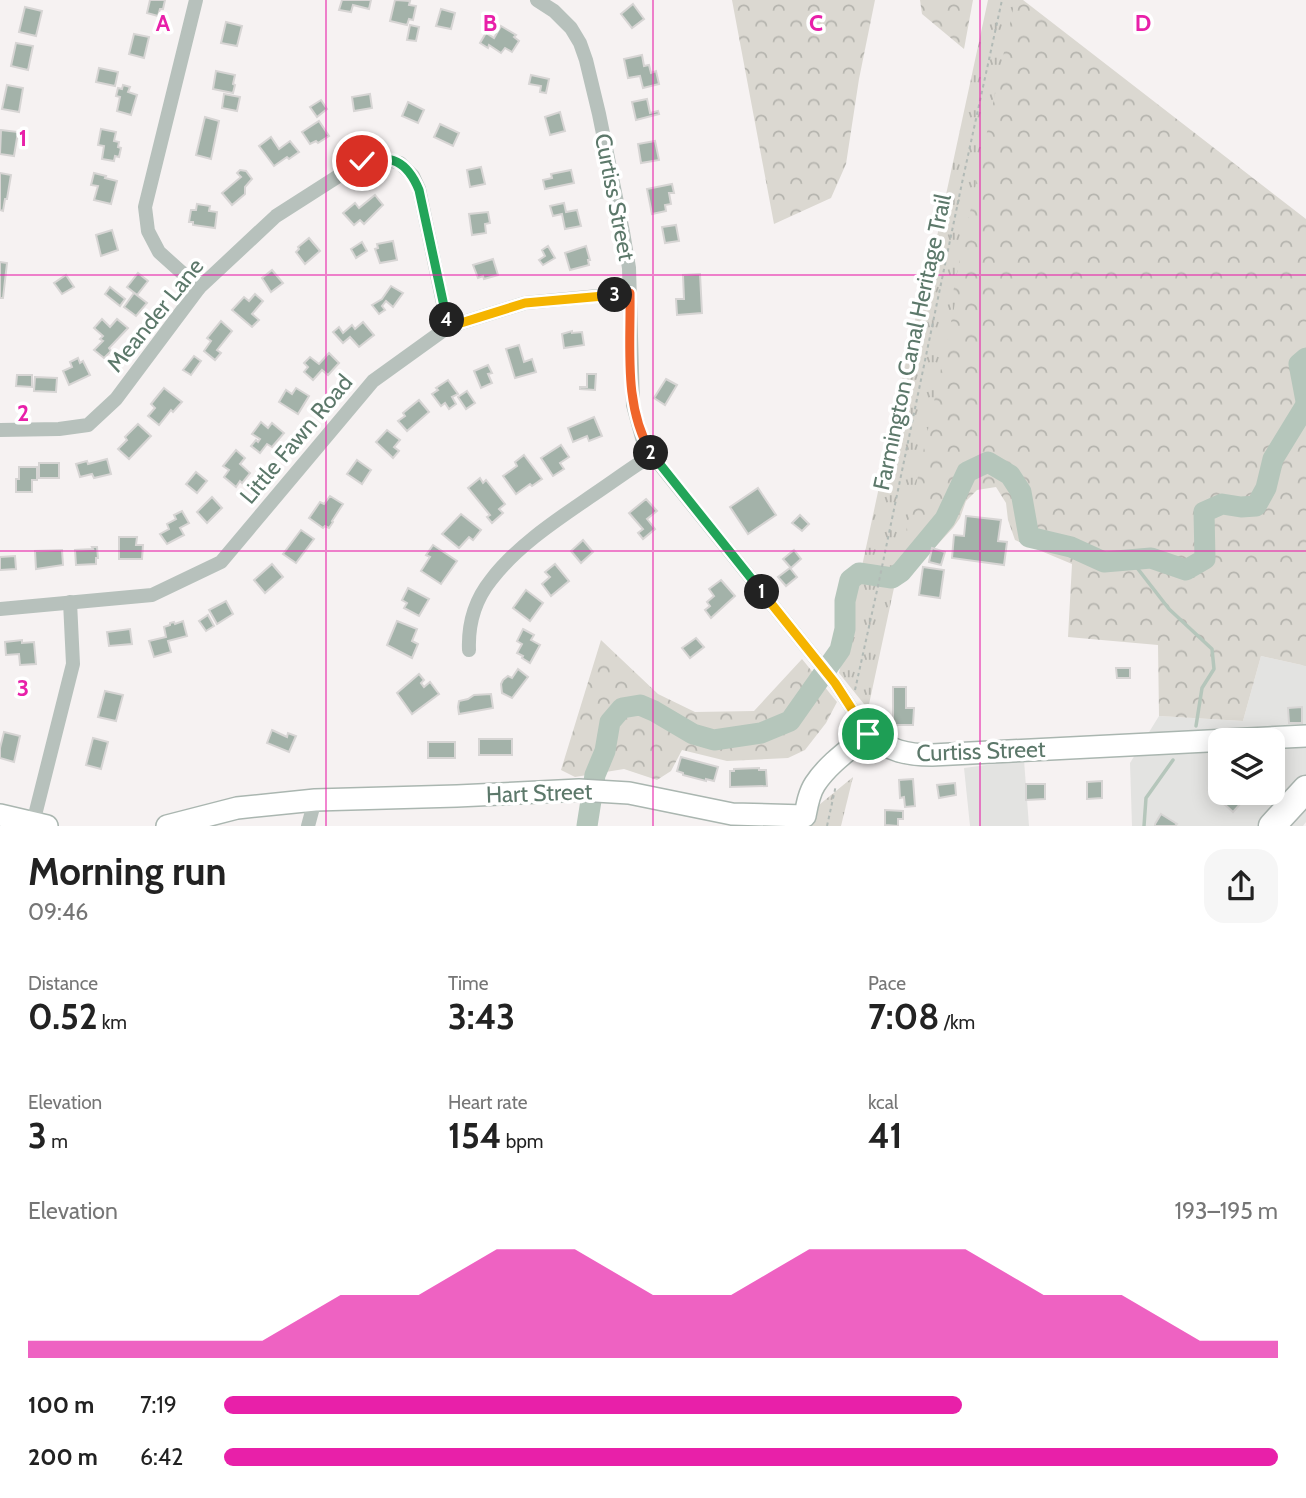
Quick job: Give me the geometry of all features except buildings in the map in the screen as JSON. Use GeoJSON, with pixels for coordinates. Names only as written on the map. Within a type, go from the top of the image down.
{"type":"FeatureCollection","features":[{"type":"Feature","properties":{"kind":"highway"},"geometry":{"type":"LineString","coordinates":[[1272,826],[1306,789]]}},
{"type":"Feature","properties":{"kind":"street"},"geometry":{"type":"LineString","coordinates":[[196,0],[145,206],[148,231],[159,252],[199,288]]}},
{"type":"Feature","properties":{"kind":"street","name":"Curtiss Street"},"geometry":{"type":"LineString","coordinates":[[537,0],[554,11],[571,28],[580,43],[599,114],[629,268],[633,405],[642,438],[652,455],[835,683],[868,734],[898,752],[932,755],[1306,736]]}},
{"type":"Feature","properties":{"kind":"street","name":"Meander Lane"},"geometry":{"type":"LineString","coordinates":[[0,429],[59,429],[88,425],[116,400],[199,288],[276,216],[362,161],[378,157],[400,163],[413,176],[419,190],[448,327]]}},
{"type":"Feature","properties":{"kind":"street","name":"Little Fawn Road"},"geometry":{"type":"LineString","coordinates":[[0,609],[152,595],[221,562],[373,382],[448,327],[525,303],[630,293]]}},
{"type":"Feature","properties":{"kind":"street"},"geometry":{"type":"LineString","coordinates":[[469,650],[468,636],[472,615],[490,581],[498,572],[523,547],[557,520],[623,472],[652,455]]}},
{"type":"Feature","properties":{"kind":"street"},"geometry":{"type":"LineString","coordinates":[[0,815],[40,825],[74,664],[70,602]]}},
{"type":"Feature","properties":{"kind":"street","name":"Hart Street"},"geometry":{"type":"LineString","coordinates":[[167,826],[237,808],[315,800],[579,790],[660,798],[732,814],[804,821],[808,799],[815,784],[838,759],[868,734]]}},
{"type":"Feature","properties":{"kind":"street"},"geometry":{"type":"LineString","coordinates":[[308,826],[315,800]]}},
{"type":"Feature","properties":{"kind":"path","name":"Farmington Canal Heritage Trail"},"geometry":{"type":"LineString","coordinates":[[855,691],[1002,0]]}},
{"type":"Feature","properties":{"kind":"path"},"geometry":{"type":"LineString","coordinates":[[827,826],[838,777]]}},
{"type":"Feature","properties":{"kind":"shaded area"},"geometry":{"type":"Polygon","coordinates":[[[1261,656],[1306,666],[1306,822],[1303,826],[1132,826],[1130,763],[1159,716],[1243,721],[1261,656]]]}},
{"type":"Feature","properties":{"kind":"shaded area"},"geometry":{"type":"Polygon","coordinates":[[[1024,760],[1029,826],[970,826],[964,768],[1024,760]]]}},
{"type":"Feature","properties":{"kind":"green space"},"geometry":{"type":"Polygon","coordinates":[[[732,0],[875,0],[846,164],[831,198],[774,224],[732,0]]]}},
{"type":"Feature","properties":{"kind":"green space"},"geometry":{"type":"Polygon","coordinates":[[[920,0],[973,0],[964,49],[922,14],[920,0]]]}},
{"type":"Feature","properties":{"kind":"green space"},"geometry":{"type":"Polygon","coordinates":[[[988,0],[1015,0],[952,297],[956,299],[868,709],[839,673],[921,292],[925,292],[988,0]]]}},
{"type":"Feature","properties":{"kind":"green space"},"geometry":{"type":"Polygon","coordinates":[[[1014,0],[1023,0],[1306,219],[1306,666],[1261,656],[1243,721],[1159,716],[1158,645],[1068,637],[1072,564],[1015,540],[1006,503],[996,487],[977,490],[966,501],[953,528],[922,561],[896,558],[1014,0]]]}},
{"type":"Feature","properties":{"kind":"green space"},"geometry":{"type":"Polygon","coordinates":[[[601,640],[658,694],[695,712],[754,711],[802,659],[837,702],[826,723],[805,750],[788,758],[727,761],[682,750],[671,771],[657,780],[624,769],[575,777],[561,770],[601,640]]]}},
{"type":"Feature","properties":{"kind":"green space"},"geometry":{"type":"Polygon","coordinates":[[[853,777],[841,826],[810,826],[814,809],[853,777]]]}},
{"type":"Feature","properties":{"kind":"waterway"},"geometry":{"type":"LineString","coordinates":[[1306,358],[1299,364],[1306,401]]}},
{"type":"Feature","properties":{"kind":"waterway"},"geometry":{"type":"LineString","coordinates":[[587,826],[595,775],[605,751],[610,722],[622,708],[640,705],[693,734],[714,740],[761,733],[790,721],[840,650],[850,580],[859,573],[892,578],[901,572],[945,519],[967,472],[988,462],[1010,475],[1021,492],[1029,537],[1071,547],[1104,562],[1151,558],[1186,570],[1205,559],[1204,512],[1222,504],[1256,506],[1266,488],[1273,459],[1306,405]]}},
{"type":"Feature","properties":{"kind":"waterway"},"geometry":{"type":"LineString","coordinates":[[1131,560],[1169,609],[1212,649],[1214,669],[1202,688],[1196,726]]}},
{"type":"Feature","properties":{"kind":"waterway"},"geometry":{"type":"LineString","coordinates":[[1144,826],[1146,798],[1173,760]]}},
{"type":"Feature","properties":{"kind":"route"},"geometry":{"type":"LineString","coordinates":[[362,161],[378,157],[400,163],[413,176],[419,190],[448,327],[525,303],[630,293],[631,384],[633,405],[642,438],[652,455],[835,683],[868,734]]}}]}
